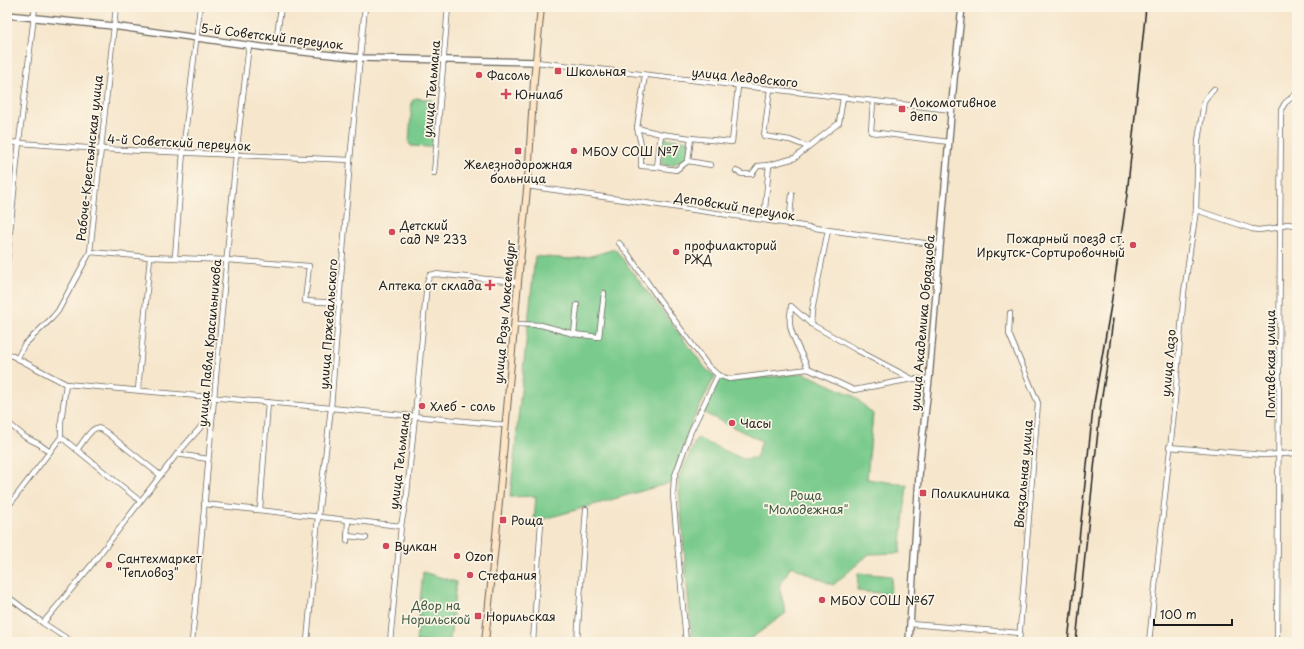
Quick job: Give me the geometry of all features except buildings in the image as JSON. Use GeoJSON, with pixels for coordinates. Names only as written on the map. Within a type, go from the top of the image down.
{"type":"FeatureCollection","features":[{"type":"Feature","properties":{"kind":"main road","name":"улица Розы Люксембург"},"geometry":{"type":"LineString","coordinates":[[485,642],[515,324],[541,7]]}},
{"type":"Feature","properties":{"kind":"street"},"geometry":{"type":"LineString","coordinates":[[7,262],[35,7]]}},
{"type":"Feature","properties":{"kind":"street","name":"Рабоче-Крестьянская улица"},"geometry":{"type":"LineString","coordinates":[[17,359],[24,345],[58,311],[90,252],[116,7]]}},
{"type":"Feature","properties":{"kind":"street"},"geometry":{"type":"LineString","coordinates":[[175,257],[183,152],[198,37],[200,7]]}},
{"type":"Feature","properties":{"kind":"street"},"geometry":{"type":"LineString","coordinates":[[275,49],[280,7]]}},
{"type":"Feature","properties":{"kind":"street","name":"улица Пржевальского"},"geometry":{"type":"LineString","coordinates":[[307,642],[318,517],[331,408],[350,160],[365,7]]}},
{"type":"Feature","properties":{"kind":"street","name":"улица Тельмана"},"geometry":{"type":"LineString","coordinates":[[434,173],[448,7]]}},
{"type":"Feature","properties":{"kind":"street","name":"улица Академика Образцова"},"geometry":{"type":"LineString","coordinates":[[909,642],[920,460],[929,379],[939,245],[962,7]]}},
{"type":"Feature","properties":{"kind":"street","name":"5-й Советский переулок"},"geometry":{"type":"LineString","coordinates":[[7,15],[113,26],[275,49],[361,58],[536,62]]}},
{"type":"Feature","properties":{"kind":"street","name":"улица Павла Красильникова"},"geometry":{"type":"LineString","coordinates":[[192,642],[236,154],[249,45]]}},
{"type":"Feature","properties":{"kind":"street","name":"улица Ледовского"},"geometry":{"type":"LineString","coordinates":[[536,62],[952,110]]}},
{"type":"Feature","properties":{"kind":"street"},"geometry":{"type":"LineString","coordinates":[[645,75],[637,128],[641,144],[641,166],[676,170],[688,161],[692,138]]}},
{"type":"Feature","properties":{"kind":"street"},"geometry":{"type":"LineString","coordinates":[[637,128],[660,134],[732,142],[738,86]]}},
{"type":"Feature","properties":{"kind":"street","name":"улица Лазо"},"geometry":{"type":"LineString","coordinates":[[1149,642],[1169,447],[1173,422],[1184,292],[1196,210],[1198,141],[1204,101],[1214,88]]}},
{"type":"Feature","properties":{"kind":"street"},"geometry":{"type":"LineString","coordinates":[[770,90],[764,136],[790,140],[808,147]]}},
{"type":"Feature","properties":{"kind":"street","name":"Полтавская улица"},"geometry":{"type":"LineString","coordinates":[[1277,642],[1281,110],[1285,103],[1297,93]]}},
{"type":"Feature","properties":{"kind":"street"},"geometry":{"type":"LineString","coordinates":[[736,171],[742,174],[752,174],[758,166],[769,165],[795,158],[839,123],[843,98]]}},
{"type":"Feature","properties":{"kind":"street"},"geometry":{"type":"LineString","coordinates":[[873,101],[871,132],[949,142]]}},
{"type":"Feature","properties":{"kind":"street"},"geometry":{"type":"LineString","coordinates":[[657,168],[660,134]]}},
{"type":"Feature","properties":{"kind":"street","name":"4-й Советский переулок"},"geometry":{"type":"LineString","coordinates":[[7,142],[100,149],[350,160]]}},
{"type":"Feature","properties":{"kind":"street"},"geometry":{"type":"LineString","coordinates":[[688,161],[712,165]]}},
{"type":"Feature","properties":{"kind":"street"},"geometry":{"type":"LineString","coordinates":[[764,220],[769,165]]}},
{"type":"Feature","properties":{"kind":"street","name":"Деповский переулок"},"geometry":{"type":"LineString","coordinates":[[527,186],[764,220],[789,225],[939,245]]}},
{"type":"Feature","properties":{"kind":"street"},"geometry":{"type":"LineString","coordinates":[[789,225],[792,194]]}},
{"type":"Feature","properties":{"kind":"street"},"geometry":{"type":"LineString","coordinates":[[1196,210],[1252,229],[1265,229],[1286,224],[1297,225]]}},
{"type":"Feature","properties":{"kind":"street"},"geometry":{"type":"LineString","coordinates":[[811,324],[812,311],[828,230]]}},
{"type":"Feature","properties":{"kind":"street"},"geometry":{"type":"LineString","coordinates":[[619,243],[708,366],[718,375],[729,379],[808,369],[854,390],[912,379],[929,379]]}},
{"type":"Feature","properties":{"kind":"street"},"geometry":{"type":"LineString","coordinates":[[90,252],[309,266],[305,301],[340,303]]}},
{"type":"Feature","properties":{"kind":"street"},"geometry":{"type":"LineString","coordinates":[[138,390],[150,257]]}},
{"type":"Feature","properties":{"kind":"street","name":"улица Тельмана"},"geometry":{"type":"LineString","coordinates":[[390,642],[401,526],[407,494],[415,416],[426,282],[430,276],[434,274],[518,282]]}},
{"type":"Feature","properties":{"kind":"street"},"geometry":{"type":"LineString","coordinates":[[515,324],[541,325],[574,334],[600,337],[604,293]]}},
{"type":"Feature","properties":{"kind":"street"},"geometry":{"type":"LineString","coordinates":[[574,334],[577,305]]}},
{"type":"Feature","properties":{"kind":"street"},"geometry":{"type":"LineString","coordinates":[[808,369],[791,329],[791,306],[811,324],[855,350],[912,379]]}},
{"type":"Feature","properties":{"kind":"street","name":"Вокзальная улица"},"geometry":{"type":"LineString","coordinates":[[1010,313],[1009,334],[1038,403],[1019,642]]}},
{"type":"Feature","properties":{"kind":"street"},"geometry":{"type":"LineString","coordinates":[[7,353],[66,384],[505,425]]}},
{"type":"Feature","properties":{"kind":"street"},"geometry":{"type":"LineString","coordinates":[[686,642],[673,495],[674,478],[691,431],[718,375]]}},
{"type":"Feature","properties":{"kind":"street"},"geometry":{"type":"LineString","coordinates":[[7,508],[61,437],[61,422],[66,384]]}},
{"type":"Feature","properties":{"kind":"street"},"geometry":{"type":"LineString","coordinates":[[260,510],[268,402]]}},
{"type":"Feature","properties":{"kind":"street"},"geometry":{"type":"LineString","coordinates":[[43,624],[89,568],[160,475],[207,420],[213,406]]}},
{"type":"Feature","properties":{"kind":"street"},"geometry":{"type":"LineString","coordinates":[[7,422],[25,437],[39,444],[50,452]]}},
{"type":"Feature","properties":{"kind":"street"},"geometry":{"type":"LineString","coordinates":[[77,450],[92,431],[99,428],[160,475]]}},
{"type":"Feature","properties":{"kind":"street"},"geometry":{"type":"LineString","coordinates":[[61,437],[140,501]]}},
{"type":"Feature","properties":{"kind":"street"},"geometry":{"type":"LineString","coordinates":[[1169,447],[1263,455],[1297,453]]}},
{"type":"Feature","properties":{"kind":"street"},"geometry":{"type":"LineString","coordinates":[[177,454],[208,459]]}},
{"type":"Feature","properties":{"kind":"street"},"geometry":{"type":"LineString","coordinates":[[204,504],[401,526]]}},
{"type":"Feature","properties":{"kind":"street"},"geometry":{"type":"LineString","coordinates":[[577,642],[586,509]]}},
{"type":"Feature","properties":{"kind":"street"},"geometry":{"type":"LineString","coordinates":[[348,520],[347,538],[366,538]]}},
{"type":"Feature","properties":{"kind":"street"},"geometry":{"type":"LineString","coordinates":[[533,642],[541,522]]}},
{"type":"Feature","properties":{"kind":"street"},"geometry":{"type":"LineString","coordinates":[[7,596],[43,624],[72,642]]}},
{"type":"Feature","properties":{"kind":"street"},"geometry":{"type":"LineString","coordinates":[[910,624],[1020,633]]}},
{"type":"Feature","properties":{"kind":"green space"},"geometry":{"type":"Polygon","coordinates":[[[416,98],[432,100],[435,104],[433,144],[429,147],[411,146],[409,143],[412,101],[416,98]]]}},
{"type":"Feature","properties":{"kind":"green space"},"geometry":{"type":"Polygon","coordinates":[[[664,138],[689,141],[687,159],[669,166],[661,164],[664,138]]]}},
{"type":"Feature","properties":{"kind":"green space"},"geometry":{"type":"Polygon","coordinates":[[[615,249],[706,369],[715,376],[689,428],[673,482],[534,522],[536,496],[510,497],[535,256],[571,259],[591,256],[615,249]]]}},
{"type":"Feature","properties":{"kind":"green space","name":"Роща \"Молодежная\""},"geometry":{"type":"Polygon","coordinates":[[[804,373],[854,396],[873,414],[867,479],[907,485],[900,553],[869,554],[833,585],[791,566],[779,587],[786,613],[746,642],[692,642],[678,479],[697,438],[743,459],[756,458],[762,441],[704,413],[720,377],[730,381],[804,373]]]}},
{"type":"Feature","properties":{"kind":"green space","name":"Двор на Норильской"},"geometry":{"type":"Polygon","coordinates":[[[423,572],[456,582],[450,642],[416,642],[423,572]]]}},
{"type":"Feature","properties":{"kind":"green space"},"geometry":{"type":"Polygon","coordinates":[[[858,573],[892,576],[890,594],[857,591],[858,573]]]}},
{"type":"Feature","properties":{"kind":"railway"},"geometry":{"type":"LineString","coordinates":[[1068,642],[1093,409],[1111,305],[1127,195],[1146,7]]}},
{"type":"Feature","properties":{"kind":"railway"},"geometry":{"type":"LineString","coordinates":[[1076,642],[1101,402],[1113,319]]}},
{"type":"Feature","properties":{"kind":"place","name":"Школьная"},"geometry":{"type":"Point","coordinates":[558,71]}},
{"type":"Feature","properties":{"kind":"place","name":"Фасоль"},"geometry":{"type":"Point","coordinates":[479,75]}},
{"type":"Feature","properties":{"kind":"place","name":"Юнилаб"},"geometry":{"type":"Point","coordinates":[506,94]}},
{"type":"Feature","properties":{"kind":"place","name":"Локомотивное депо"},"geometry":{"type":"Point","coordinates":[902,109]}},
{"type":"Feature","properties":{"kind":"place","name":"Железнодорожная больница"},"geometry":{"type":"Point","coordinates":[518,151]}},
{"type":"Feature","properties":{"kind":"place","name":"МБОУ СОШ №7"},"geometry":{"type":"Point","coordinates":[574,151]}},
{"type":"Feature","properties":{"kind":"place","name":"Детский сад № 233"},"geometry":{"type":"Point","coordinates":[392,232]}},
{"type":"Feature","properties":{"kind":"place","name":"Пожарный поезд ст. Иркутск-Сортировочный"},"geometry":{"type":"Point","coordinates":[1133,245]}},
{"type":"Feature","properties":{"kind":"place","name":"профилакторий РЖД"},"geometry":{"type":"Point","coordinates":[676,252]}},
{"type":"Feature","properties":{"kind":"place","name":"Аптека от склада"},"geometry":{"type":"Point","coordinates":[490,285]}},
{"type":"Feature","properties":{"kind":"place","name":"Хлеб - соль"},"geometry":{"type":"Point","coordinates":[422,406]}},
{"type":"Feature","properties":{"kind":"place","name":"Часы"},"geometry":{"type":"Point","coordinates":[732,423]}},
{"type":"Feature","properties":{"kind":"place","name":"Поликлиника"},"geometry":{"type":"Point","coordinates":[923,493]}},
{"type":"Feature","properties":{"kind":"place","name":"Роща"},"geometry":{"type":"Point","coordinates":[503,520]}},
{"type":"Feature","properties":{"kind":"place","name":"Вулкан"},"geometry":{"type":"Point","coordinates":[386,546]}},
{"type":"Feature","properties":{"kind":"place","name":"Ozon"},"geometry":{"type":"Point","coordinates":[457,556]}},
{"type":"Feature","properties":{"kind":"place","name":"Сантехмаркет \"Тепловоз\""},"geometry":{"type":"Point","coordinates":[109,565]}},
{"type":"Feature","properties":{"kind":"place","name":"Стефания"},"geometry":{"type":"Point","coordinates":[470,575]}},
{"type":"Feature","properties":{"kind":"place","name":"МБОУ СОШ №67"},"geometry":{"type":"Point","coordinates":[822,600]}},
{"type":"Feature","properties":{"kind":"place","name":"Норильская"},"geometry":{"type":"Point","coordinates":[478,616]}}]}
